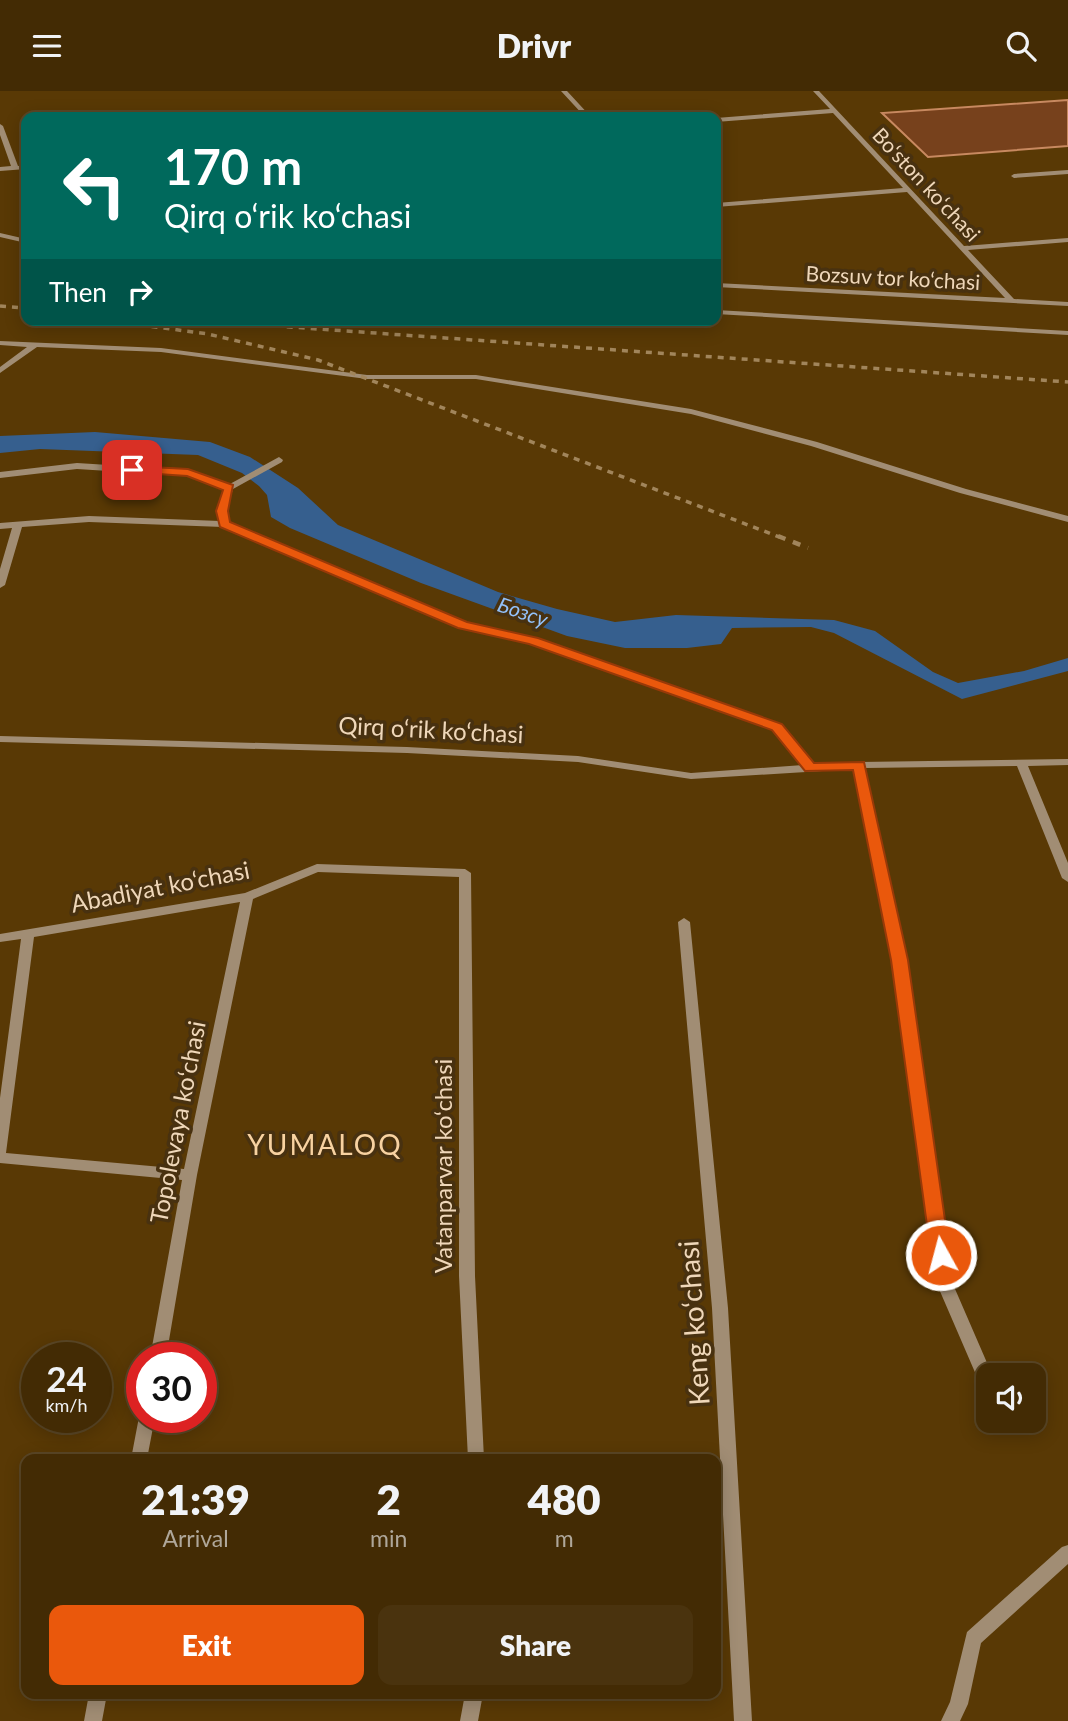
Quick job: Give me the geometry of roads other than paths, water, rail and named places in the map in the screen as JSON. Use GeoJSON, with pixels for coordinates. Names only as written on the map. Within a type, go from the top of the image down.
{"type":"FeatureCollection","features":[{"type":"Feature","properties":{"kind":"street"},"geometry":{"type":"LineString","coordinates":[[564,91],[583,112]]}},
{"type":"Feature","properties":{"kind":"street","name":"Bo‘ston ko‘chasi"},"geometry":{"type":"LineString","coordinates":[[816,91],[1012,301]]}},
{"type":"Feature","properties":{"kind":"street"},"geometry":{"type":"LineString","coordinates":[[721,120],[834,111]]}},
{"type":"Feature","properties":{"kind":"street"},"geometry":{"type":"LineString","coordinates":[[0,126],[15,167]]}},
{"type":"Feature","properties":{"kind":"street"},"geometry":{"type":"LineString","coordinates":[[0,169],[21,167]]}},
{"type":"Feature","properties":{"kind":"street"},"geometry":{"type":"LineString","coordinates":[[1014,176],[1068,172]]}},
{"type":"Feature","properties":{"kind":"street"},"geometry":{"type":"LineString","coordinates":[[721,205],[909,190]]}},
{"type":"Feature","properties":{"kind":"street"},"geometry":{"type":"LineString","coordinates":[[0,235],[21,240]]}},
{"type":"Feature","properties":{"kind":"street"},"geometry":{"type":"LineString","coordinates":[[963,248],[1068,240]]}},
{"type":"Feature","properties":{"kind":"street","name":"Bozsuv tor ko‘chasi"},"geometry":{"type":"LineString","coordinates":[[721,285],[1068,304]]}},
{"type":"Feature","properties":{"kind":"street"},"geometry":{"type":"LineString","coordinates":[[721,312],[1068,333]]}},
{"type":"Feature","properties":{"kind":"street"},"geometry":{"type":"LineString","coordinates":[[0,343],[161,349],[251,359],[333,374],[475,377],[691,412],[814,444],[963,491],[1068,519]]}},
{"type":"Feature","properties":{"kind":"street"},"geometry":{"type":"LineString","coordinates":[[0,371],[36,344]]}},
{"type":"Feature","properties":{"kind":"street"},"geometry":{"type":"LineString","coordinates":[[225,524],[222,511],[229,488],[279,460]]}},
{"type":"Feature","properties":{"kind":"street"},"geometry":{"type":"LineString","coordinates":[[0,475],[77,466],[188,473],[229,488]]}},
{"type":"Feature","properties":{"kind":"street"},"geometry":{"type":"LineString","coordinates":[[0,526],[89,519],[225,524],[463,625],[533,641],[777,727],[810,767]]}},
{"type":"Feature","properties":{"kind":"street"},"geometry":{"type":"LineString","coordinates":[[0,585],[18,525]]}},
{"type":"Feature","properties":{"kind":"street","name":"Qirq o‘rik ko‘chasi"},"geometry":{"type":"LineString","coordinates":[[0,739],[407,750],[578,759],[691,776],[859,765],[950,762],[1022,765],[1068,762]]}},
{"type":"Feature","properties":{"kind":"street"},"geometry":{"type":"LineString","coordinates":[[859,765],[900,960],[944,1282],[979,1363]]}},
{"type":"Feature","properties":{"kind":"street"},"geometry":{"type":"LineString","coordinates":[[1022,765],[1068,878]]}},
{"type":"Feature","properties":{"kind":"street","name":"Abadiyat ko‘chasi"},"geometry":{"type":"LineString","coordinates":[[0,939],[247,897],[317,868],[465,873]]}},
{"type":"Feature","properties":{"kind":"street","name":"Vatanparvar ko‘chasi"},"geometry":{"type":"LineString","coordinates":[[465,873],[467,1276],[476,1454]]}},
{"type":"Feature","properties":{"kind":"street","name":"Topolevaya ko‘chasi"},"geometry":{"type":"LineString","coordinates":[[161,1342],[190,1175],[247,897]]}},
{"type":"Feature","properties":{"kind":"street","name":"Keng ko‘chasi"},"geometry":{"type":"LineString","coordinates":[[684,922],[720,1308],[743,1721]]}},
{"type":"Feature","properties":{"kind":"street"},"geometry":{"type":"LineString","coordinates":[[0,1151],[28,934]]}},
{"type":"Feature","properties":{"kind":"street"},"geometry":{"type":"LineString","coordinates":[[0,1158],[190,1175]]}},
{"type":"Feature","properties":{"kind":"street"},"geometry":{"type":"LineString","coordinates":[[140,1454],[144,1433]]}},
{"type":"Feature","properties":{"kind":"street"},"geometry":{"type":"LineString","coordinates":[[950,1721],[959,1704],[973,1638],[1068,1553]]}},
{"type":"Feature","properties":{"kind":"street"},"geometry":{"type":"LineString","coordinates":[[93,1721],[96,1699]]}},
{"type":"Feature","properties":{"kind":"street"},"geometry":{"type":"LineString","coordinates":[[469,1721],[473,1699]]}},
{"type":"Feature","properties":{"kind":"water","name":"Бозсу"},"geometry":{"type":"Polygon","coordinates":[[[95,432],[210,442],[250,457],[298,488],[338,525],[498,592],[557,609],[615,622],[676,615],[834,620],[875,631],[933,672],[958,683],[1024,671],[1068,658],[1068,671],[962,699],[834,633],[811,627],[732,628],[721,644],[687,648],[625,648],[567,636],[421,583],[290,528],[271,517],[267,495],[259,486],[242,473],[198,455],[40,449],[0,453],[0,436],[95,432]]]}},
{"type":"Feature","properties":{"kind":"railway"},"geometry":{"type":"LineString","coordinates":[[0,306],[21,308]]}},
{"type":"Feature","properties":{"kind":"railway"},"geometry":{"type":"LineString","coordinates":[[149,326],[208,334],[318,360],[782,538]]}},
{"type":"Feature","properties":{"kind":"railway"},"geometry":{"type":"LineString","coordinates":[[276,326],[1068,382]]}},
{"type":"Feature","properties":{"kind":"railway"},"geometry":{"type":"LineString","coordinates":[[778,536],[808,548]]}},
{"type":"Feature","properties":{"kind":"district","name":"YUMALOQ"},"geometry":{"type":"Point","coordinates":[325,1144]}}]}
